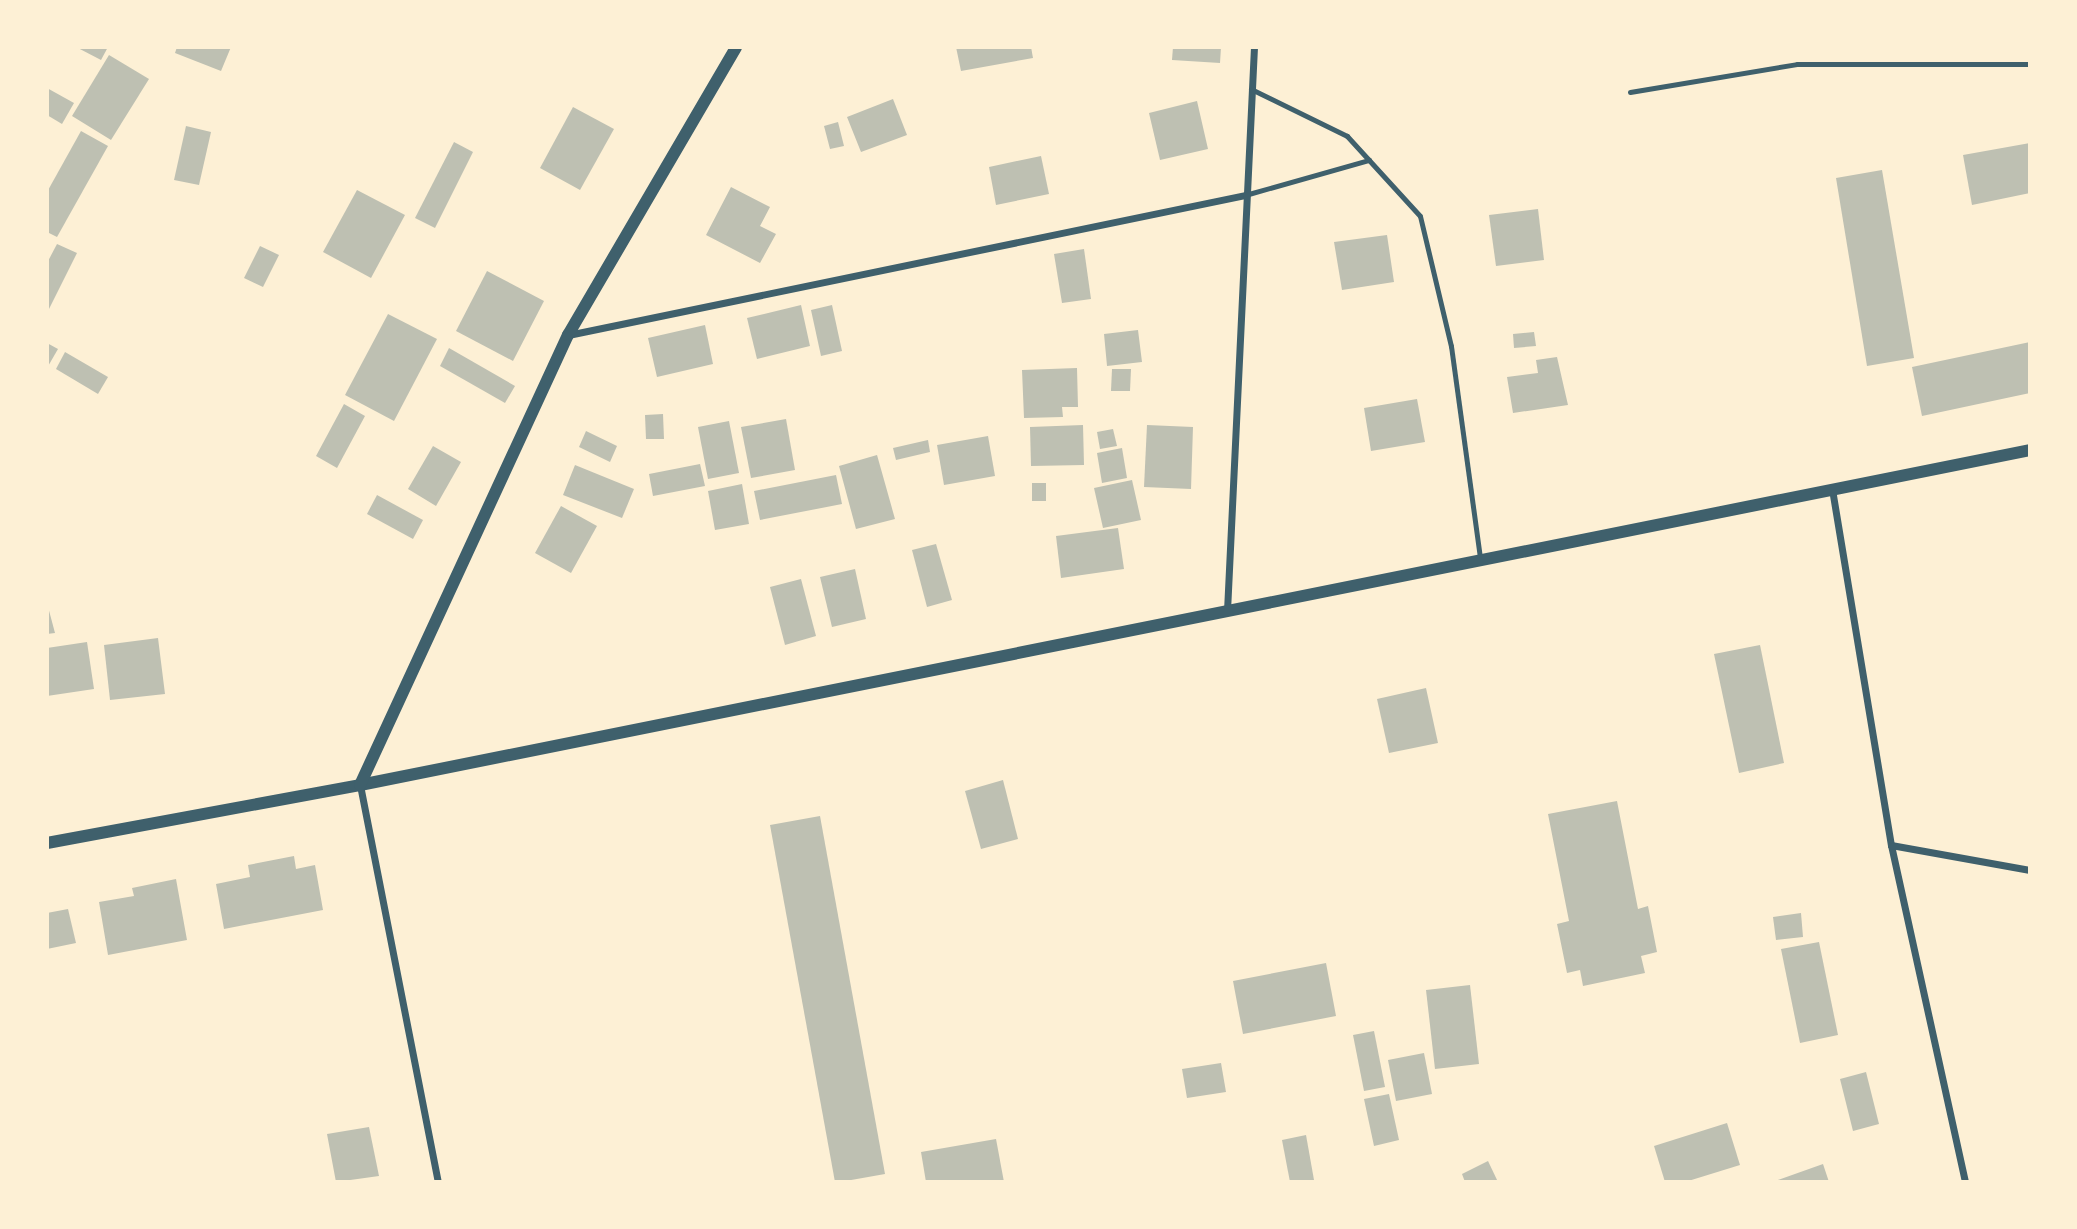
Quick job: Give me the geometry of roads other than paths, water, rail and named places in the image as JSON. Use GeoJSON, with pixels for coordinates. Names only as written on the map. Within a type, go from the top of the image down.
{"type":"FeatureCollection","features":[{"type":"Feature","properties":{"kind":"street"},"geometry":{"type":"LineString","coordinates":[[438,1182],[360,785],[568,335],[736,47]]}},
{"type":"Feature","properties":{"kind":"street"},"geometry":{"type":"LineString","coordinates":[[1227,611],[1254,47]]}},
{"type":"Feature","properties":{"kind":"street"},"geometry":{"type":"LineString","coordinates":[[568,335],[1245,195]]}},
{"type":"Feature","properties":{"kind":"street"},"geometry":{"type":"LineString","coordinates":[[47,843],[360,785],[2030,450]]}},
{"type":"Feature","properties":{"kind":"street"},"geometry":{"type":"LineString","coordinates":[[1832,489],[1891,845],[1965,1182]]}},
{"type":"Feature","properties":{"kind":"street"},"geometry":{"type":"LineString","coordinates":[[1891,845],[2030,870]]}},
{"type":"Feature","properties":{"kind":"lane"},"geometry":{"type":"LineString","coordinates":[[1630,92],[1797,64],[2030,64]]}},
{"type":"Feature","properties":{"kind":"lane"},"geometry":{"type":"LineString","coordinates":[[1251,89],[1347,136],[1420,216],[1451,346],[1480,560]]}},
{"type":"Feature","properties":{"kind":"lane"},"geometry":{"type":"LineString","coordinates":[[1245,195],[1369,160]]}}]}
